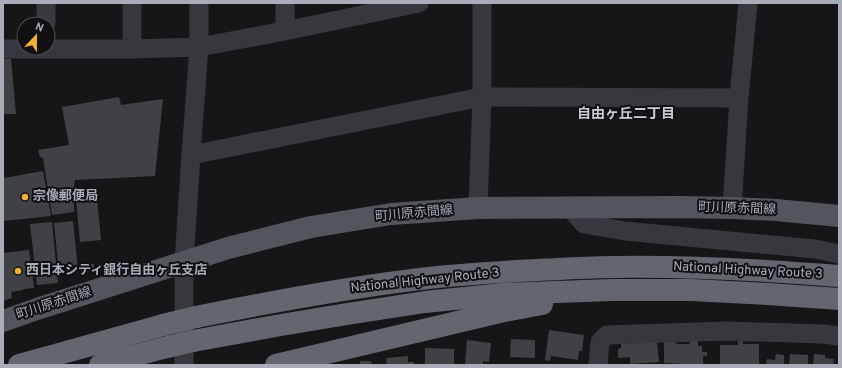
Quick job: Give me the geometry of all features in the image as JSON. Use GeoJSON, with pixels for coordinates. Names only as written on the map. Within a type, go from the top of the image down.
{"type":"FeatureCollection","features":[{"type":"Feature","properties":{"kind":"highway","name":"National Highway Route 3"},"geometry":{"type":"LineString","coordinates":[[19,365],[196,317],[279,300],[421,278],[499,272],[614,267],[770,271],[839,276]]}},
{"type":"Feature","properties":{"kind":"highway","name":"National Highway Route 3"},"geometry":{"type":"LineString","coordinates":[[100,365],[193,341],[288,323],[425,302],[503,294],[612,290],[691,290],[839,299]]}},
{"type":"Feature","properties":{"kind":"highway"},"geometry":{"type":"LineString","coordinates":[[276,365],[504,311],[612,290]]}},
{"type":"Feature","properties":{"kind":"main road","name":"町川原赤間線"},"geometry":{"type":"LineString","coordinates":[[3,321],[228,248],[311,227],[391,214],[478,208],[569,207],[732,208],[776,210],[839,216]]}},
{"type":"Feature","properties":{"kind":"street"},"geometry":{"type":"LineString","coordinates":[[46,3],[46,16]]}},
{"type":"Feature","properties":{"kind":"street"},"geometry":{"type":"LineString","coordinates":[[132,3],[132,49]]}},
{"type":"Feature","properties":{"kind":"street"},"geometry":{"type":"LineString","coordinates":[[184,365],[184,262],[199,48],[199,3]]}},
{"type":"Feature","properties":{"kind":"street"},"geometry":{"type":"LineString","coordinates":[[285,3],[285,31]]}},
{"type":"Feature","properties":{"kind":"street"},"geometry":{"type":"LineString","coordinates":[[56,48],[199,48],[285,31],[383,7],[419,3]]}},
{"type":"Feature","properties":{"kind":"street"},"geometry":{"type":"LineString","coordinates":[[478,208],[482,97],[482,3]]}},
{"type":"Feature","properties":{"kind":"street"},"geometry":{"type":"LineString","coordinates":[[732,208],[739,98],[748,3]]}},
{"type":"Feature","properties":{"kind":"street"},"geometry":{"type":"LineString","coordinates":[[3,48],[16,48]]}},
{"type":"Feature","properties":{"kind":"street"},"geometry":{"type":"LineString","coordinates":[[191,155],[482,97],[739,98]]}},
{"type":"Feature","properties":{"kind":"street"},"geometry":{"type":"LineString","coordinates":[[569,207],[584,224],[626,231],[815,249],[839,254]]}},
{"type":"Feature","properties":{"kind":"street"},"geometry":{"type":"LineString","coordinates":[[598,365],[600,342],[607,335],[727,331],[822,334],[839,336]]}},
{"type":"Feature","properties":{"kind":"building"},"geometry":{"type":"Polygon","coordinates":[[[3,59],[11,59],[16,114],[3,114],[3,59]]]}},
{"type":"Feature","properties":{"kind":"building"},"geometry":{"type":"Polygon","coordinates":[[[119,97],[121,105],[163,99],[155,176],[75,180],[74,212],[52,215],[43,158],[40,157],[38,150],[69,145],[62,107],[119,97]]]}},
{"type":"Feature","properties":{"kind":"building","name":"宗像郵便局"},"geometry":{"type":"Polygon","coordinates":[[[43,171],[51,216],[3,221],[3,175],[4,178],[43,171]]]}},
{"type":"Feature","properties":{"kind":"building"},"geometry":{"type":"Polygon","coordinates":[[[96,187],[101,240],[80,242],[75,189],[96,187]]]}},
{"type":"Feature","properties":{"kind":"building"},"geometry":{"type":"Polygon","coordinates":[[[73,221],[78,270],[59,272],[54,223],[73,221]]]}},
{"type":"Feature","properties":{"kind":"building"},"geometry":{"type":"Polygon","coordinates":[[[52,222],[58,283],[37,285],[30,224],[52,222]]]}},
{"type":"Feature","properties":{"kind":"building","name":"西日本シティ銀行自由ヶ丘支店"},"geometry":{"type":"Polygon","coordinates":[[[29,250],[34,288],[11,292],[12,298],[3,301],[3,253],[29,250]]]}},
{"type":"Feature","properties":{"kind":"building"},"geometry":{"type":"Polygon","coordinates":[[[94,264],[94,270],[82,271],[82,265],[94,264]]]}},
{"type":"Feature","properties":{"kind":"building"},"geometry":{"type":"Polygon","coordinates":[[[549,330],[584,335],[582,351],[579,351],[578,360],[551,356],[550,361],[545,360],[549,330]]]}},
{"type":"Feature","properties":{"kind":"building"},"geometry":{"type":"Polygon","coordinates":[[[511,339],[535,340],[535,358],[510,357],[511,339]]]}},
{"type":"Feature","properties":{"kind":"building"},"geometry":{"type":"Polygon","coordinates":[[[467,340],[491,343],[489,362],[483,361],[483,365],[465,364],[467,340]]]}},
{"type":"Feature","properties":{"kind":"building"},"geometry":{"type":"Polygon","coordinates":[[[691,341],[698,341],[698,346],[702,346],[702,352],[707,352],[707,356],[703,356],[703,365],[664,363],[664,342],[689,344],[691,341]]]}},
{"type":"Feature","properties":{"kind":"building"},"geometry":{"type":"Polygon","coordinates":[[[738,341],[743,341],[743,344],[759,344],[759,365],[720,365],[720,345],[738,345],[738,341]]]}},
{"type":"Feature","properties":{"kind":"building"},"geometry":{"type":"Polygon","coordinates":[[[657,342],[659,362],[630,364],[630,357],[618,358],[618,349],[621,348],[621,344],[657,342]]]}},
{"type":"Feature","properties":{"kind":"building"},"geometry":{"type":"Polygon","coordinates":[[[425,348],[454,349],[454,365],[425,365],[425,348]]]}},
{"type":"Feature","properties":{"kind":"building"},"geometry":{"type":"Polygon","coordinates":[[[776,354],[784,355],[784,365],[766,365],[767,359],[775,360],[776,354]]]}},
{"type":"Feature","properties":{"kind":"building"},"geometry":{"type":"Polygon","coordinates":[[[790,354],[808,355],[808,365],[789,365],[790,354]]]}},
{"type":"Feature","properties":{"kind":"building"},"geometry":{"type":"Polygon","coordinates":[[[814,354],[825,355],[825,358],[834,359],[833,365],[813,365],[814,354]]]}},
{"type":"Feature","properties":{"kind":"building"},"geometry":{"type":"Polygon","coordinates":[[[408,356],[408,362],[414,362],[414,365],[387,365],[386,358],[408,356]]]}},
{"type":"Feature","properties":{"kind":"building"},"geometry":{"type":"Polygon","coordinates":[[[360,361],[371,361],[372,365],[360,365],[360,361]]]}},
{"type":"Feature","properties":{"kind":"place","name":"宗像郵便局"},"geometry":{"type":"Point","coordinates":[25,197]}},
{"type":"Feature","properties":{"kind":"place","name":"西日本シティ銀行自由ヶ丘支店"},"geometry":{"type":"Point","coordinates":[18,271]}},
{"type":"Feature","properties":{"kind":"district","name":"自由ヶ丘二丁目"},"geometry":{"type":"Point","coordinates":[626,114]}}]}
